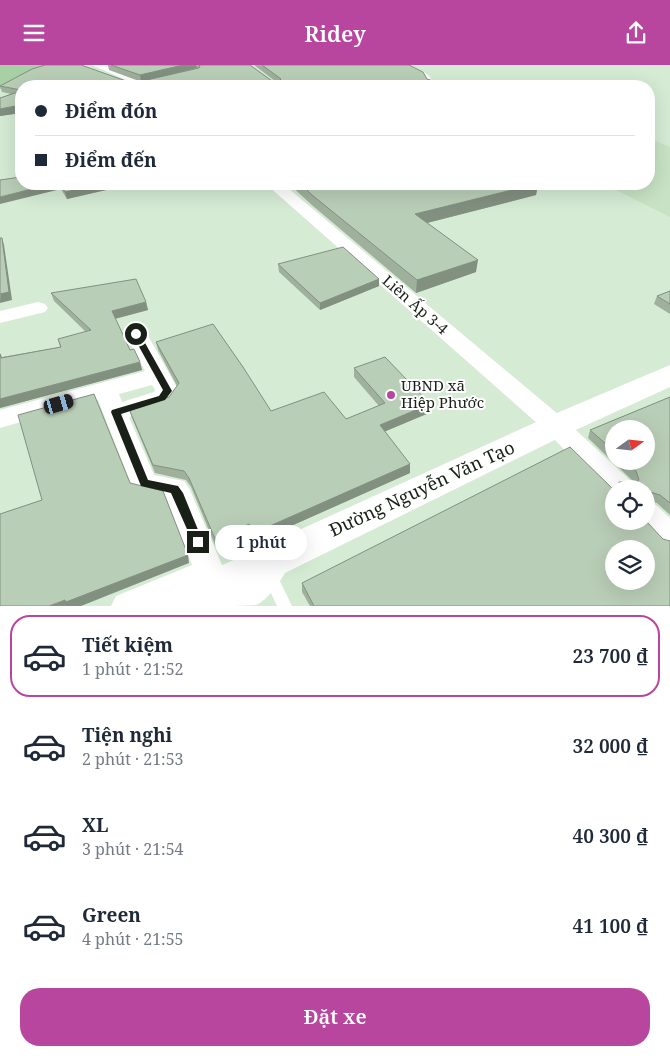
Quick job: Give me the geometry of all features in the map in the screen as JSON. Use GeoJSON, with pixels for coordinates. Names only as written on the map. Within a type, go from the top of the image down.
{"type":"FeatureCollection","features":[{"type":"Feature","properties":{"kind":"main road","name":"Đường Nguyễn Văn Tạo"},"geometry":{"type":"LineString","coordinates":[[176,606],[278,563],[556,426],[670,375]]}},
{"type":"Feature","properties":{"kind":"street"},"geometry":{"type":"LineString","coordinates":[[97,65],[129,80]]}},
{"type":"Feature","properties":{"kind":"street"},"geometry":{"type":"LineString","coordinates":[[85,67],[125,80]]}},
{"type":"Feature","properties":{"kind":"street","name":"Liên Ấp 3-4"},"geometry":{"type":"LineString","coordinates":[[281,190],[556,426],[612,480]]}},
{"type":"Feature","properties":{"kind":"street"},"geometry":{"type":"LineString","coordinates":[[0,317],[38,308]]}},
{"type":"Feature","properties":{"kind":"street"},"geometry":{"type":"LineString","coordinates":[[0,419],[111,402],[159,375],[136,334]]}},
{"type":"Feature","properties":{"kind":"street"},"geometry":{"type":"LineString","coordinates":[[111,402],[144,484],[174,489],[179,496],[210,573]]}},
{"type":"Feature","properties":{"kind":"street"},"geometry":{"type":"LineString","coordinates":[[655,522],[670,537]]}},
{"type":"Feature","properties":{"kind":"street"},"geometry":{"type":"LineString","coordinates":[[127,606],[238,562],[278,563]]}},
{"type":"Feature","properties":{"kind":"street"},"geometry":{"type":"LineString","coordinates":[[227,606],[251,591],[278,563]]}},
{"type":"Feature","properties":{"kind":"lane"},"geometry":{"type":"LineString","coordinates":[[404,65],[426,76],[428,80]]}},
{"type":"Feature","properties":{"kind":"lane"},"geometry":{"type":"LineString","coordinates":[[278,563],[286,606]]}},
{"type":"Feature","properties":{"kind":"shaded area"},"geometry":{"type":"Polygon","coordinates":[[[0,65],[60,65],[22,80],[15,80],[15,83],[0,89],[0,65]]]}},
{"type":"Feature","properties":{"kind":"shaded area"},"geometry":{"type":"Polygon","coordinates":[[[655,141],[670,147],[670,217],[616,190],[655,190],[655,141]]]}},
{"type":"Feature","properties":{"kind":"building"},"geometry":{"type":"Polygon","coordinates":[[[45,65],[81,65],[123,80],[15,80],[15,89],[0,86],[32,69],[45,65]]]}},
{"type":"Feature","properties":{"kind":"building"},"geometry":{"type":"Polygon","coordinates":[[[111,65],[183,65],[140,75],[111,65]]]}},
{"type":"Feature","properties":{"kind":"building"},"geometry":{"type":"Polygon","coordinates":[[[199,65],[250,65],[271,80],[146,80],[199,68],[199,65]]]}},
{"type":"Feature","properties":{"kind":"building"},"geometry":{"type":"Polygon","coordinates":[[[262,65],[409,65],[423,72],[427,79],[430,80],[280,80],[262,65]]]}},
{"type":"Feature","properties":{"kind":"building"},"geometry":{"type":"Polygon","coordinates":[[[15,93],[15,106],[0,109],[0,98],[15,93]]]}},
{"type":"Feature","properties":{"kind":"building"},"geometry":{"type":"Polygon","coordinates":[[[15,178],[15,190],[28,190],[0,197],[0,180],[15,178]]]}},
{"type":"Feature","properties":{"kind":"building"},"geometry":{"type":"Polygon","coordinates":[[[307,190],[512,190],[415,214],[478,260],[417,280],[307,190]]]}},
{"type":"Feature","properties":{"kind":"building"},"geometry":{"type":"Polygon","coordinates":[[[0,238],[2,238],[9,292],[0,294],[0,238]]]}},
{"type":"Feature","properties":{"kind":"building"},"geometry":{"type":"Polygon","coordinates":[[[343,247],[379,279],[320,303],[278,264],[343,247]]]}},
{"type":"Feature","properties":{"kind":"building"},"geometry":{"type":"Polygon","coordinates":[[[136,279],[146,302],[112,311],[130,350],[134,349],[140,362],[0,399],[0,354],[1,358],[61,347],[58,339],[91,330],[51,293],[136,279]]]}},
{"type":"Feature","properties":{"kind":"building"},"geometry":{"type":"Polygon","coordinates":[[[670,291],[670,304],[657,296],[670,291]]]}},
{"type":"Feature","properties":{"kind":"building"},"geometry":{"type":"Polygon","coordinates":[[[213,324],[271,411],[324,392],[346,419],[385,403],[354,368],[385,357],[430,404],[380,425],[410,464],[254,533],[249,524],[216,541],[189,478],[184,471],[153,465],[129,409],[169,397],[179,383],[156,342],[213,324]]]}},
{"type":"Feature","properties":{"kind":"building"},"geometry":{"type":"Polygon","coordinates":[[[94,394],[130,483],[163,491],[188,555],[66,602],[65,600],[49,606],[0,606],[0,514],[42,500],[18,415],[94,394]]]}},
{"type":"Feature","properties":{"kind":"building"},"geometry":{"type":"Polygon","coordinates":[[[670,397],[670,503],[655,494],[655,480],[639,480],[635,470],[655,470],[655,420],[614,420],[670,397]]]}},
{"type":"Feature","properties":{"kind":"building"},"geometry":{"type":"Polygon","coordinates":[[[605,424],[605,443],[590,430],[605,424]]]}},
{"type":"Feature","properties":{"kind":"building"},"geometry":{"type":"Polygon","coordinates":[[[570,447],[605,481],[605,530],[654,530],[663,539],[670,541],[670,606],[314,606],[302,583],[570,447]]]}},
{"type":"Feature","properties":{"kind":"place","name":"UBND xã Hiệp Phước"},"geometry":{"type":"Point","coordinates":[391,395]}},
{"type":"Feature","properties":{"kind":"route"},"geometry":{"type":"LineString","coordinates":[[136,334],[168,391],[162,398],[116,412],[144,484],[174,489],[179,496],[198,542]]}}]}
